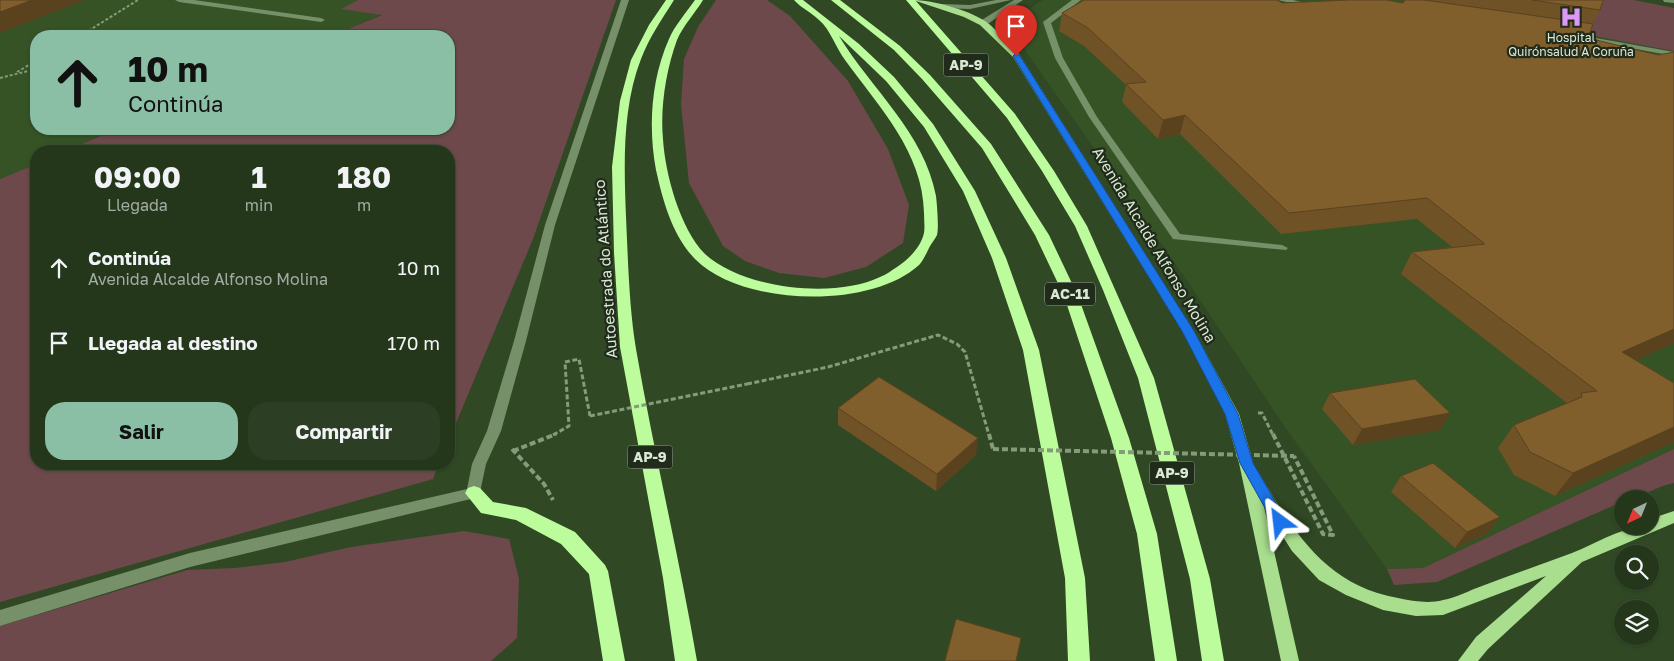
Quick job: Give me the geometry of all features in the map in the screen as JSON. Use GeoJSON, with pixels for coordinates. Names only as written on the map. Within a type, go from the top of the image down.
{"type":"FeatureCollection","features":[{"type":"Feature","properties":{"kind":"highway","name":"Autoestrada do Atlántico"},"geometry":{"type":"LineString","coordinates":[[670,0],[653,25],[636,60],[625,101],[618,167],[621,253],[628,347],[673,578],[686,661]]}},
{"type":"Feature","properties":{"kind":"highway"},"geometry":{"type":"LineString","coordinates":[[699,0],[673,40],[661,87],[657,140],[668,198],[680,229],[701,257],[732,278],[773,290],[826,293],[872,285],[902,271],[915,262],[923,252],[928,241],[932,223],[931,198],[903,130],[842,50],[824,18]]}},
{"type":"Feature","properties":{"kind":"highway"},"geometry":{"type":"LineString","coordinates":[[798,0],[824,18],[890,79],[929,126],[969,191],[999,258],[1031,350],[1075,578],[1079,661]]}},
{"type":"Feature","properties":{"kind":"highway","name":"AC-11"},"geometry":{"type":"LineString","coordinates":[[835,0],[897,48],[926,77],[981,139],[1042,235],[1071,296],[1120,438],[1147,534],[1166,661]]}},
{"type":"Feature","properties":{"kind":"highway","name":"AP-9"},"geometry":{"type":"LineString","coordinates":[[910,0],[1011,116],[1048,171],[1081,226],[1107,282],[1146,378],[1200,579],[1213,661]]}},
{"type":"Feature","properties":{"kind":"highway"},"geometry":{"type":"LineString","coordinates":[[474,493],[488,508],[519,513],[568,538],[598,571],[614,661]]}},
{"type":"Feature","properties":{"kind":"main road","name":"Avenida Alcalde Alfonso Molina"},"geometry":{"type":"LineString","coordinates":[[917,0],[941,6],[983,23],[1016,56],[1188,331],[1232,414],[1246,463],[1290,661]]}},
{"type":"Feature","properties":{"kind":"main road"},"geometry":{"type":"LineString","coordinates":[[1246,463],[1280,522],[1310,561],[1325,575],[1383,603],[1416,609],[1443,608],[1581,556],[1629,535]]}},
{"type":"Feature","properties":{"kind":"main road"},"geometry":{"type":"LineString","coordinates":[[1659,523],[1674,517]]}},
{"type":"Feature","properties":{"kind":"main road"},"geometry":{"type":"LineString","coordinates":[[1466,661],[1482,643],[1581,556]]}},
{"type":"Feature","properties":{"kind":"street"},"geometry":{"type":"LineString","coordinates":[[179,0],[321,20]]}},
{"type":"Feature","properties":{"kind":"street"},"geometry":{"type":"LineString","coordinates":[[0,618],[190,560],[474,493],[479,464],[494,431],[550,225],[625,0]]}},
{"type":"Feature","properties":{"kind":"street"},"geometry":{"type":"LineString","coordinates":[[941,6],[970,7],[1007,0]]}},
{"type":"Feature","properties":{"kind":"street"},"geometry":{"type":"LineString","coordinates":[[983,23],[1019,0]]}},
{"type":"Feature","properties":{"kind":"street"},"geometry":{"type":"LineString","coordinates":[[1078,0],[1047,22],[1058,58],[1093,116],[1177,237],[1282,248]]}},
{"type":"Feature","properties":{"kind":"street"},"geometry":{"type":"LineString","coordinates":[[1282,0],[1322,7]]}},
{"type":"Feature","properties":{"kind":"street"},"geometry":{"type":"LineString","coordinates":[[1668,0],[1674,1]]}},
{"type":"Feature","properties":{"kind":"street"},"geometry":{"type":"LineString","coordinates":[[1566,35],[1674,54]]}},
{"type":"Feature","properties":{"kind":"path"},"geometry":{"type":"LineString","coordinates":[[90,30],[138,0]]}},
{"type":"Feature","properties":{"kind":"path"},"geometry":{"type":"LineString","coordinates":[[14,74],[30,65]]}},
{"type":"Feature","properties":{"kind":"path"},"geometry":{"type":"LineString","coordinates":[[0,78],[30,71]]}},
{"type":"Feature","properties":{"kind":"path"},"geometry":{"type":"LineString","coordinates":[[513,451],[560,432],[569,426],[565,362],[579,359],[590,416],[828,367],[938,335],[957,344],[965,352],[993,449],[1294,456],[1333,534],[1323,534],[1262,413]]}},
{"type":"Feature","properties":{"kind":"path"},"geometry":{"type":"LineString","coordinates":[[494,431],[544,484],[561,513],[568,538]]}},
{"type":"Feature","properties":{"kind":"shaded area"},"geometry":{"type":"Polygon","coordinates":[[[0,0],[358,0],[342,9],[383,14],[345,30],[30,30],[30,135],[103,135],[79,145],[30,145],[30,166],[0,179],[0,0]]]}},
{"type":"Feature","properties":{"kind":"shaded area"},"geometry":{"type":"Polygon","coordinates":[[[358,0],[616,0],[533,239],[455,426],[455,145],[79,145],[103,135],[455,135],[455,30],[346,30],[382,15],[341,9],[358,0]]]}},
{"type":"Feature","properties":{"kind":"shaded area"},"geometry":{"type":"Polygon","coordinates":[[[716,0],[767,0],[790,16],[848,81],[888,149],[909,205],[903,243],[866,267],[824,278],[779,273],[745,261],[723,246],[689,183],[681,104],[684,59],[698,27],[716,0]]]}},
{"type":"Feature","properties":{"kind":"shaded area"},"geometry":{"type":"Polygon","coordinates":[[[1043,0],[1435,0],[1584,34],[1674,51],[1674,449],[1423,568],[1387,569],[1287,430],[1186,279],[1006,23],[1043,0]]]}},
{"type":"Feature","properties":{"kind":"shaded area"},"geometry":{"type":"Polygon","coordinates":[[[1599,0],[1634,0],[1674,8],[1674,51],[1584,34],[1599,0]]]}},
{"type":"Feature","properties":{"kind":"shaded area"},"geometry":{"type":"Polygon","coordinates":[[[30,166],[30,470],[437,470],[433,479],[0,602],[0,179],[30,166]]]}},
{"type":"Feature","properties":{"kind":"shaded area"},"geometry":{"type":"Polygon","coordinates":[[[1674,449],[1674,483],[1653,490],[1614,490],[1614,505],[1437,582],[1394,585],[1387,569],[1423,568],[1674,449]]]}},
{"type":"Feature","properties":{"kind":"shaded area"},"geometry":{"type":"Polygon","coordinates":[[[464,531],[509,539],[519,579],[517,638],[491,661],[0,661],[0,626],[187,570],[235,568],[285,562],[351,547],[464,531]]]}},
{"type":"Feature","properties":{"kind":"building"},"geometry":{"type":"Polygon","coordinates":[[[0,0],[32,0],[0,12],[0,0]]]}},
{"type":"Feature","properties":{"kind":"building"},"geometry":{"type":"Polygon","coordinates":[[[1084,0],[1277,0],[1282,3],[1387,0],[1403,3],[1405,0],[1424,0],[1593,24],[1588,38],[1658,55],[1674,52],[1674,329],[1622,352],[1674,383],[1674,427],[1573,473],[1530,452],[1514,425],[1582,397],[1581,393],[1597,391],[1412,252],[1485,244],[1427,198],[1289,213],[1185,115],[1163,120],[1126,84],[1146,82],[1088,28],[1062,13],[1084,0]]]}},
{"type":"Feature","properties":{"kind":"building"},"geometry":{"type":"Polygon","coordinates":[[[1532,0],[1603,0],[1600,10],[1532,0]]]}},
{"type":"Feature","properties":{"kind":"building"},"geometry":{"type":"Polygon","coordinates":[[[879,377],[978,438],[937,474],[838,408],[879,377]]]}},
{"type":"Feature","properties":{"kind":"building"},"geometry":{"type":"Polygon","coordinates":[[[1415,379],[1450,413],[1362,429],[1330,393],[1415,379]]]}},
{"type":"Feature","properties":{"kind":"building"},"geometry":{"type":"Polygon","coordinates":[[[1433,463],[1500,517],[1467,532],[1401,476],[1433,463]]]}},
{"type":"Feature","properties":{"kind":"building"},"geometry":{"type":"Polygon","coordinates":[[[956,619],[1021,638],[1016,661],[945,661],[956,619]]]}},
{"type":"Feature","properties":{"kind":"place","name":"Hospital Quirónsalud A Coruña"},"geometry":{"type":"Point","coordinates":[1571,17]}},
{"type":"Feature","properties":{"kind":"route"},"geometry":{"type":"LineString","coordinates":[[1016,56],[1188,331],[1232,414],[1246,463],[1280,522]]}}]}
